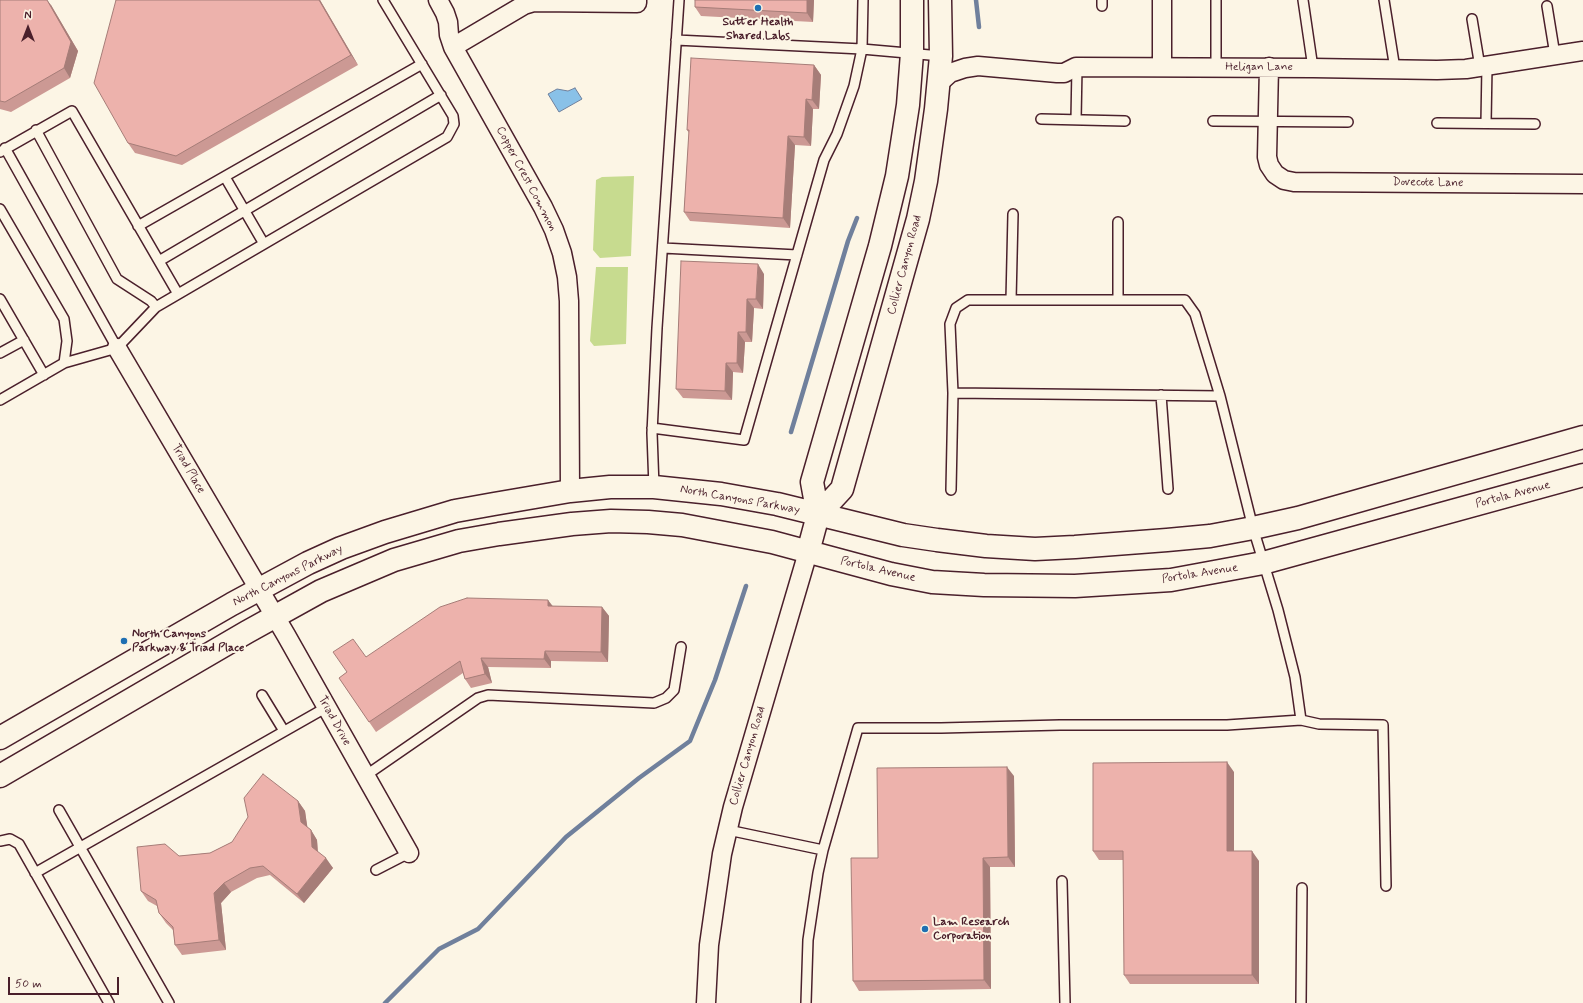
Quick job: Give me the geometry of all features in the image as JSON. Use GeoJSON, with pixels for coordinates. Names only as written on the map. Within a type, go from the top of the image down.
{"type":"FeatureCollection","features":[{"type":"Feature","properties":{"kind":"main road","name":"Collier Canyon Road"},"geometry":{"type":"LineString","coordinates":[[808,552],[818,515],[812,482],[889,211],[904,139],[912,53],[912,0]]}},
{"type":"Feature","properties":{"kind":"main road","name":"Collier Canyon Road"},"geometry":{"type":"LineString","coordinates":[[818,515],[842,489],[908,256],[926,181],[939,83],[941,56],[940,0]]}},
{"type":"Feature","properties":{"kind":"main road"},"geometry":{"type":"LineString","coordinates":[[818,515],[903,535],[928,539],[986,546],[1035,549],[1210,536],[1298,518],[1583,437]]}},
{"type":"Feature","properties":{"kind":"main road","name":"Portola Avenue"},"geometry":{"type":"LineString","coordinates":[[808,552],[898,576],[932,582],[984,585],[1075,586],[1171,580],[1263,563],[1583,475]]}},
{"type":"Feature","properties":{"kind":"main road","name":"North Canyons Parkway"},"geometry":{"type":"LineString","coordinates":[[0,738],[259,589],[295,570],[341,548],[385,532],[455,511],[570,490],[610,487],[654,487],[720,494],[777,504],[818,515]]}},
{"type":"Feature","properties":{"kind":"main road"},"geometry":{"type":"LineString","coordinates":[[0,776],[247,632],[321,591],[394,560],[459,541],[572,524],[611,521],[648,522],[682,525],[772,542],[808,552]]}},
{"type":"Feature","properties":{"kind":"street","name":"Copper Crest Common"},"geometry":{"type":"LineString","coordinates":[[438,0],[446,13],[449,36],[453,46],[543,207],[554,230],[562,253],[567,277],[569,301],[570,490]]}},
{"type":"Feature","properties":{"kind":"street"},"geometry":{"type":"LineString","coordinates":[[453,46],[524,5],[534,2],[637,3],[637,0]]}},
{"type":"Feature","properties":{"kind":"street"},"geometry":{"type":"LineString","coordinates":[[1162,0],[1162,67]]}},
{"type":"Feature","properties":{"kind":"street","name":"Heligan Lane"},"geometry":{"type":"LineString","coordinates":[[939,83],[950,73],[965,68],[978,66],[1057,73],[1064,73],[1077,67],[1269,67],[1437,70],[1483,67],[1583,51]]}},
{"type":"Feature","properties":{"kind":"street"},"geometry":{"type":"LineString","coordinates":[[1268,122],[1269,67]]}},
{"type":"Feature","properties":{"kind":"street","name":"Dovecote Lane"},"geometry":{"type":"LineString","coordinates":[[1268,122],[1267,157],[1269,165],[1275,174],[1284,180],[1294,182],[1583,184]]}},
{"type":"Feature","properties":{"kind":"street","name":"Triad Place"},"geometry":{"type":"LineString","coordinates":[[117,348],[259,589]]}},
{"type":"Feature","properties":{"kind":"street","name":"Collier Canyon Road"},"geometry":{"type":"LineString","coordinates":[[706,1003],[709,945],[714,899],[722,854],[808,552]]}},
{"type":"Feature","properties":{"kind":"street","name":"Triad Drive"},"geometry":{"type":"LineString","coordinates":[[259,589],[409,852]]}},
{"type":"Feature","properties":{"kind":"lane"},"geometry":{"type":"LineString","coordinates":[[0,400],[64,363],[117,348],[156,308],[447,137],[454,124],[454,116],[383,0]]}},
{"type":"Feature","properties":{"kind":"lane"},"geometry":{"type":"LineString","coordinates":[[654,487],[652,428],[679,0]]}},
{"type":"Feature","properties":{"kind":"lane"},"geometry":{"type":"LineString","coordinates":[[652,428],[744,440],[824,160],[836,134],[854,86],[862,49],[863,0]]}},
{"type":"Feature","properties":{"kind":"lane"},"geometry":{"type":"LineString","coordinates":[[1216,0],[1216,67]]}},
{"type":"Feature","properties":{"kind":"lane"},"geometry":{"type":"LineString","coordinates":[[1303,0],[1314,68]]}},
{"type":"Feature","properties":{"kind":"lane"},"geometry":{"type":"LineString","coordinates":[[1384,0],[1395,69]]}},
{"type":"Feature","properties":{"kind":"lane"},"geometry":{"type":"LineString","coordinates":[[1547,6],[1555,55]]}},
{"type":"Feature","properties":{"kind":"lane"},"geometry":{"type":"LineString","coordinates":[[1472,18],[1483,67],[1486,123]]}},
{"type":"Feature","properties":{"kind":"lane"},"geometry":{"type":"LineString","coordinates":[[676,40],[862,49],[941,56]]}},
{"type":"Feature","properties":{"kind":"lane"},"geometry":{"type":"LineString","coordinates":[[138,226],[422,64]]}},
{"type":"Feature","properties":{"kind":"lane"},"geometry":{"type":"LineString","coordinates":[[1076,120],[1077,67]]}},
{"type":"Feature","properties":{"kind":"lane"},"geometry":{"type":"LineString","coordinates":[[159,261],[441,95]]}},
{"type":"Feature","properties":{"kind":"lane"},"geometry":{"type":"LineString","coordinates":[[117,348],[3,150],[72,111],[178,294]]}},
{"type":"Feature","properties":{"kind":"lane"},"geometry":{"type":"LineString","coordinates":[[1041,120],[1125,121]]}},
{"type":"Feature","properties":{"kind":"lane"},"geometry":{"type":"LineString","coordinates":[[1213,121],[1348,122]]}},
{"type":"Feature","properties":{"kind":"lane"},"geometry":{"type":"LineString","coordinates":[[1437,123],[1535,124]]}},
{"type":"Feature","properties":{"kind":"lane"},"geometry":{"type":"LineString","coordinates":[[36,130],[117,280],[151,301],[156,308]]}},
{"type":"Feature","properties":{"kind":"lane"},"geometry":{"type":"LineString","coordinates":[[225,176],[264,244]]}},
{"type":"Feature","properties":{"kind":"lane"},"geometry":{"type":"LineString","coordinates":[[0,209],[64,319],[66,341],[64,363]]}},
{"type":"Feature","properties":{"kind":"lane"},"geometry":{"type":"LineString","coordinates":[[1011,300],[1013,214]]}},
{"type":"Feature","properties":{"kind":"lane"},"geometry":{"type":"LineString","coordinates":[[1118,222],[1118,300]]}},
{"type":"Feature","properties":{"kind":"lane"},"geometry":{"type":"LineString","coordinates":[[663,248],[797,255]]}},
{"type":"Feature","properties":{"kind":"lane"},"geometry":{"type":"LineString","coordinates":[[950,490],[953,392],[950,324],[956,308],[968,300],[1185,300],[1195,314],[1220,396],[1253,528],[1278,610],[1295,677],[1301,720]]}},
{"type":"Feature","properties":{"kind":"lane"},"geometry":{"type":"LineString","coordinates":[[1,303],[44,375]]}},
{"type":"Feature","properties":{"kind":"lane"},"geometry":{"type":"LineString","coordinates":[[0,353],[24,340]]}},
{"type":"Feature","properties":{"kind":"lane"},"geometry":{"type":"LineString","coordinates":[[953,392],[1220,396]]}},
{"type":"Feature","properties":{"kind":"lane"},"geometry":{"type":"LineString","coordinates":[[1161,395],[1168,489]]}},
{"type":"Feature","properties":{"kind":"lane"},"geometry":{"type":"LineString","coordinates":[[365,776],[478,698],[488,694],[654,703],[666,698],[674,690],[681,647]]}},
{"type":"Feature","properties":{"kind":"lane"},"geometry":{"type":"LineString","coordinates":[[262,696],[284,731]]}},
{"type":"Feature","properties":{"kind":"lane"},"geometry":{"type":"LineString","coordinates":[[35,873],[327,707]]}},
{"type":"Feature","properties":{"kind":"lane"},"geometry":{"type":"LineString","coordinates":[[806,1003],[808,940],[823,850],[858,728],[941,728],[1060,725],[1227,726],[1301,720],[1319,724],[1383,725],[1386,886]]}},
{"type":"Feature","properties":{"kind":"lane"},"geometry":{"type":"LineString","coordinates":[[59,810],[169,1003]]}},
{"type":"Feature","properties":{"kind":"lane"},"geometry":{"type":"LineString","coordinates":[[728,830],[823,850]]}},
{"type":"Feature","properties":{"kind":"lane"},"geometry":{"type":"LineString","coordinates":[[0,841],[10,839],[19,844],[109,1003]]}},
{"type":"Feature","properties":{"kind":"lane"},"geometry":{"type":"LineString","coordinates":[[376,870],[409,852]]}},
{"type":"Feature","properties":{"kind":"lane"},"geometry":{"type":"LineString","coordinates":[[1062,881],[1065,1003]]}},
{"type":"Feature","properties":{"kind":"lane"},"geometry":{"type":"LineString","coordinates":[[1301,1003],[1302,888]]}},
{"type":"Feature","properties":{"kind":"green space"},"geometry":{"type":"Polygon","coordinates":[[[634,176],[631,256],[600,258],[593,250],[596,180],[602,177],[634,176]]]}},
{"type":"Feature","properties":{"kind":"green space"},"geometry":{"type":"Polygon","coordinates":[[[596,267],[628,267],[626,344],[594,346],[590,341],[596,267]]]}},
{"type":"Feature","properties":{"kind":"water"},"geometry":{"type":"Polygon","coordinates":[[[575,88],[582,99],[559,112],[548,94],[557,89],[568,91],[575,88]]]}},
{"type":"Feature","properties":{"kind":"building"},"geometry":{"type":"Polygon","coordinates":[[[0,0],[47,0],[71,42],[64,68],[5,102],[0,101],[0,0]]]}},
{"type":"Feature","properties":{"kind":"building"},"geometry":{"type":"Polygon","coordinates":[[[116,0],[319,0],[351,55],[176,156],[128,143],[94,83],[116,0]]]}},
{"type":"Feature","properties":{"kind":"building"},"geometry":{"type":"Polygon","coordinates":[[[695,0],[807,0],[807,13],[695,7],[695,0]]]}},
{"type":"Feature","properties":{"kind":"building"},"geometry":{"type":"Polygon","coordinates":[[[691,58],[814,65],[812,100],[806,99],[804,137],[788,136],[783,218],[684,212],[689,130],[687,130],[691,58]]]}},
{"type":"Feature","properties":{"kind":"building"},"geometry":{"type":"Polygon","coordinates":[[[681,261],[758,264],[756,299],[747,299],[746,332],[738,332],[737,363],[726,363],[725,391],[676,389],[681,261]]]}},
{"type":"Feature","properties":{"kind":"building"},"geometry":{"type":"Polygon","coordinates":[[[467,598],[548,600],[548,606],[602,607],[601,652],[545,651],[544,659],[481,658],[485,674],[465,679],[460,661],[369,722],[339,678],[347,672],[333,652],[353,639],[366,657],[440,607],[467,598]]]}},
{"type":"Feature","properties":{"kind":"building"},"geometry":{"type":"Polygon","coordinates":[[[1227,762],[1227,851],[1252,851],[1252,975],[1124,975],[1123,851],[1093,851],[1093,763],[1227,762]]]}},
{"type":"Feature","properties":{"kind":"building","name":"Lam Research Corporation"},"geometry":{"type":"Polygon","coordinates":[[[1007,767],[1008,857],[983,858],[984,980],[853,981],[851,858],[878,858],[877,768],[1007,767]]]}},
{"type":"Feature","properties":{"kind":"building"},"geometry":{"type":"Polygon","coordinates":[[[263,774],[298,801],[301,822],[311,830],[312,847],[326,858],[297,894],[263,866],[250,868],[224,883],[214,893],[219,940],[175,945],[173,927],[159,913],[156,900],[141,891],[137,847],[165,844],[179,856],[210,853],[232,842],[248,817],[244,798],[263,774]]]}},
{"type":"Feature","properties":{"kind":"waterway"},"geometry":{"type":"LineString","coordinates":[[976,0],[979,27]]}},
{"type":"Feature","properties":{"kind":"waterway"},"geometry":{"type":"LineString","coordinates":[[791,432],[848,241],[857,218]]}},
{"type":"Feature","properties":{"kind":"waterway"},"geometry":{"type":"LineString","coordinates":[[385,1003],[439,949],[478,929],[566,837],[639,778],[690,741],[715,680],[746,586]]}},
{"type":"Feature","properties":{"kind":"place","name":"Sutter Health Shared Labs"},"geometry":{"type":"Point","coordinates":[758,8]}},
{"type":"Feature","properties":{"kind":"place","name":"North Canyons Parkway & Triad Place"},"geometry":{"type":"Point","coordinates":[124,641]}},
{"type":"Feature","properties":{"kind":"place","name":"Lam Research Corporation"},"geometry":{"type":"Point","coordinates":[925,929]}}]}
